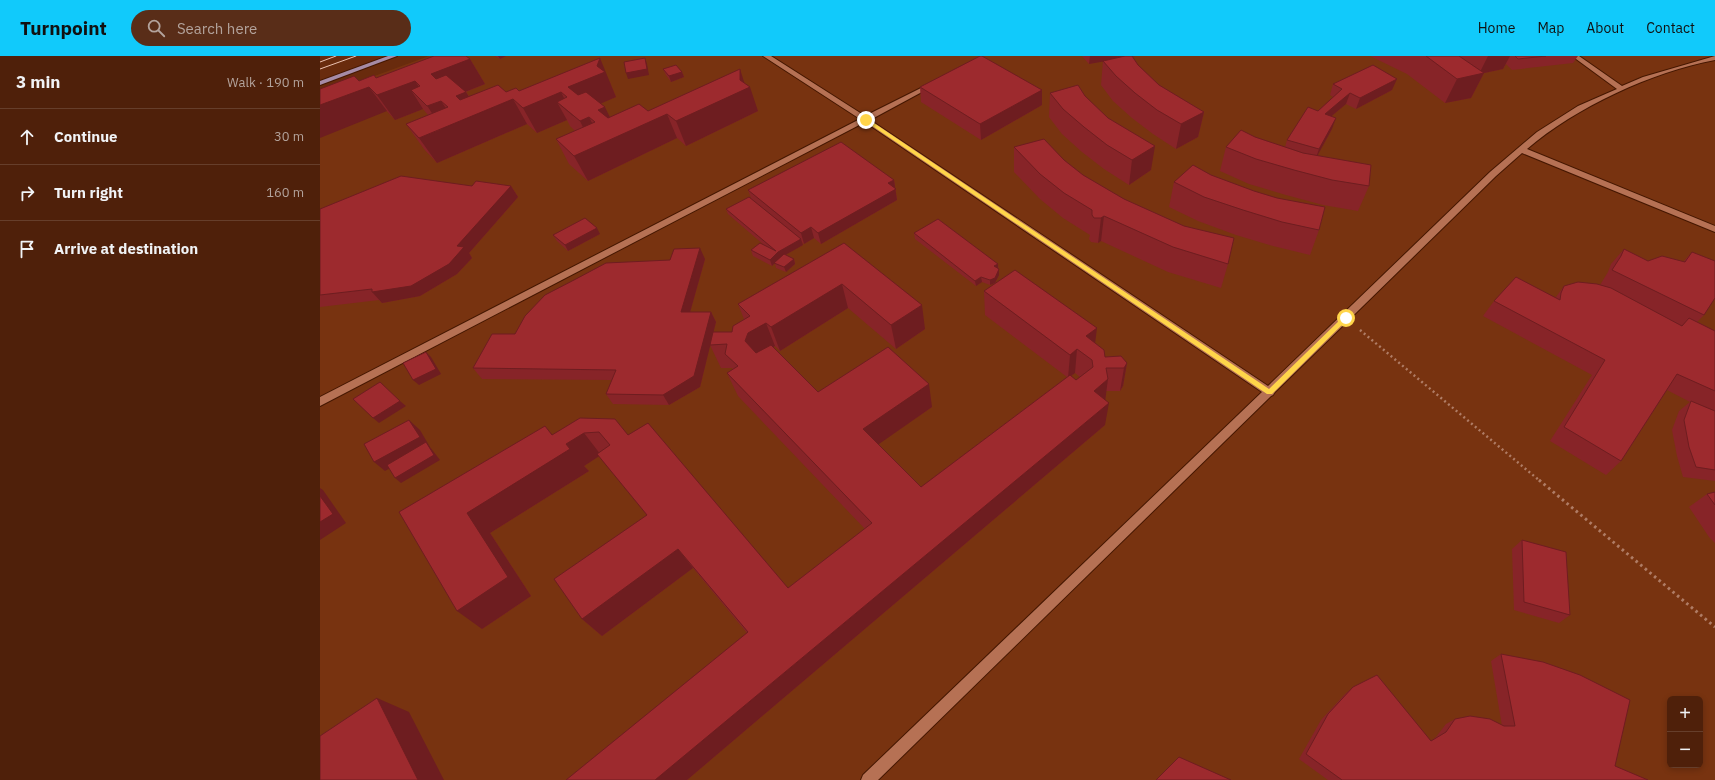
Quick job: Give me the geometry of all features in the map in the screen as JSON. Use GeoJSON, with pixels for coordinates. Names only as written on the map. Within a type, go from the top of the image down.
{"type":"FeatureCollection","features":[{"type":"Feature","properties":{"kind":"main road"},"geometry":{"type":"LineString","coordinates":[[320,83],[394,56]]}},
{"type":"Feature","properties":{"kind":"street"},"geometry":{"type":"LineString","coordinates":[[766,56],[866,120],[1270,392]]}},
{"type":"Feature","properties":{"kind":"street"},"geometry":{"type":"LineString","coordinates":[[1575,56],[1622,89]]}},
{"type":"Feature","properties":{"kind":"street"},"geometry":{"type":"LineString","coordinates":[[868,780],[1270,392],[1493,174],[1540,134],[1581,108],[1645,78],[1715,58]]}},
{"type":"Feature","properties":{"kind":"street"},"geometry":{"type":"LineString","coordinates":[[320,402],[937,82]]}},
{"type":"Feature","properties":{"kind":"street"},"geometry":{"type":"LineString","coordinates":[[1522,150],[1715,228]]}},
{"type":"Feature","properties":{"kind":"path"},"geometry":{"type":"LineString","coordinates":[[1346,318],[1715,627]]}},
{"type":"Feature","properties":{"kind":"shaded area"},"geometry":{"type":"Polygon","coordinates":[[[429,56],[1715,56],[1715,780],[320,780],[320,96],[429,56]]]}},
{"type":"Feature","properties":{"kind":"building"},"geometry":{"type":"Polygon","coordinates":[[[434,56],[466,56],[470,59],[431,74],[436,79],[446,75],[466,92],[456,96],[460,100],[498,85],[506,92],[516,88],[519,91],[600,58],[597,66],[605,72],[568,87],[578,95],[586,92],[605,107],[598,110],[608,118],[639,104],[648,111],[740,69],[740,80],[750,87],[676,121],[667,114],[574,156],[556,139],[595,122],[589,117],[580,121],[557,102],[567,97],[561,92],[523,108],[513,99],[419,138],[406,124],[448,107],[441,101],[427,106],[411,90],[420,86],[415,81],[377,95],[369,87],[320,105],[320,89],[354,76],[359,81],[374,75],[376,78],[434,56]]]}},
{"type":"Feature","properties":{"kind":"building"},"geometry":{"type":"Polygon","coordinates":[[[980,56],[1042,90],[980,124],[920,87],[980,56]]]}},
{"type":"Feature","properties":{"kind":"building"},"geometry":{"type":"Polygon","coordinates":[[[1132,56],[1138,65],[1159,85],[1204,112],[1181,124],[1157,110],[1116,76],[1103,61],[1132,56]]]}},
{"type":"Feature","properties":{"kind":"building"},"geometry":{"type":"Polygon","coordinates":[[[1426,56],[1459,56],[1484,73],[1457,79],[1426,56]]]}},
{"type":"Feature","properties":{"kind":"building"},"geometry":{"type":"Polygon","coordinates":[[[1515,56],[1546,56],[1518,59],[1515,56]]]}},
{"type":"Feature","properties":{"kind":"building"},"geometry":{"type":"Polygon","coordinates":[[[645,58],[647,69],[626,73],[624,62],[645,58]]]}},
{"type":"Feature","properties":{"kind":"building"},"geometry":{"type":"Polygon","coordinates":[[[676,65],[682,72],[669,76],[663,69],[676,65]]]}},
{"type":"Feature","properties":{"kind":"building"},"geometry":{"type":"Polygon","coordinates":[[[1373,65],[1397,79],[1360,98],[1350,93],[1325,114],[1336,118],[1319,149],[1287,140],[1308,107],[1318,111],[1342,89],[1333,84],[1373,65]]]}},
{"type":"Feature","properties":{"kind":"building"},"geometry":{"type":"Polygon","coordinates":[[[1078,85],[1085,96],[1108,118],[1155,146],[1132,160],[1107,145],[1084,127],[1063,109],[1050,93],[1078,85]]]}},
{"type":"Feature","properties":{"kind":"building"},"geometry":{"type":"Polygon","coordinates":[[[1241,130],[1255,137],[1303,153],[1371,165],[1369,186],[1332,180],[1294,170],[1256,159],[1226,147],[1241,130]]]}},
{"type":"Feature","properties":{"kind":"building"},"geometry":{"type":"Polygon","coordinates":[[[1044,139],[1064,160],[1083,175],[1124,199],[1184,226],[1234,238],[1228,264],[1173,247],[1104,216],[1101,218],[1094,218],[1092,215],[1092,210],[1064,193],[1040,174],[1014,147],[1044,139]]]}},
{"type":"Feature","properties":{"kind":"building"},"geometry":{"type":"Polygon","coordinates":[[[841,142],[894,180],[888,183],[896,189],[818,233],[811,227],[801,233],[748,190],[841,142]]]}},
{"type":"Feature","properties":{"kind":"building"},"geometry":{"type":"Polygon","coordinates":[[[1193,165],[1211,175],[1254,191],[1277,198],[1325,207],[1319,230],[1282,222],[1243,210],[1204,197],[1174,182],[1193,165]]]}},
{"type":"Feature","properties":{"kind":"building"},"geometry":{"type":"Polygon","coordinates":[[[401,176],[472,186],[476,181],[511,186],[457,246],[464,247],[449,264],[411,286],[372,292],[372,289],[320,295],[320,209],[401,176]]]}},
{"type":"Feature","properties":{"kind":"building"},"geometry":{"type":"Polygon","coordinates":[[[749,197],[801,239],[778,252],[770,260],[751,250],[760,243],[776,251],[726,209],[749,197]]]}},
{"type":"Feature","properties":{"kind":"building"},"geometry":{"type":"Polygon","coordinates":[[[585,218],[597,228],[565,245],[553,235],[585,218]]]}},
{"type":"Feature","properties":{"kind":"building"},"geometry":{"type":"Polygon","coordinates":[[[938,219],[998,264],[994,266],[999,269],[995,278],[990,280],[981,277],[975,281],[914,233],[938,219]]]}},
{"type":"Feature","properties":{"kind":"building"},"geometry":{"type":"Polygon","coordinates":[[[844,243],[922,305],[891,325],[842,284],[771,327],[766,323],[748,333],[745,341],[756,353],[771,345],[818,392],[888,347],[929,384],[863,429],[921,487],[1070,375],[1076,380],[1093,367],[1092,360],[1077,349],[1070,355],[984,291],[1015,270],[1097,328],[1086,336],[1104,350],[1105,357],[1121,356],[1127,363],[1124,368],[1106,368],[1108,379],[1094,391],[1109,403],[655,780],[566,780],[748,632],[678,549],[582,619],[554,579],[647,515],[597,454],[610,445],[599,432],[584,433],[566,444],[570,449],[467,513],[508,577],[457,611],[399,512],[545,426],[552,435],[580,418],[615,419],[628,435],[648,423],[788,588],[872,523],[727,373],[738,366],[725,354],[727,344],[710,345],[713,332],[732,332],[733,326],[750,316],[738,304],[844,243]]]}},
{"type":"Feature","properties":{"kind":"building"},"geometry":{"type":"Polygon","coordinates":[[[700,248],[681,312],[711,312],[694,376],[663,395],[606,394],[616,370],[473,368],[492,334],[515,334],[525,316],[545,295],[606,263],[670,260],[674,249],[700,248]]]}},
{"type":"Feature","properties":{"kind":"building"},"geometry":{"type":"Polygon","coordinates":[[[1624,249],[1648,261],[1662,256],[1685,262],[1692,252],[1715,261],[1715,298],[1704,315],[1612,270],[1624,249]]]}},
{"type":"Feature","properties":{"kind":"building"},"geometry":{"type":"Polygon","coordinates":[[[784,254],[794,259],[784,267],[774,263],[784,254]]]}},
{"type":"Feature","properties":{"kind":"building"},"geometry":{"type":"Polygon","coordinates":[[[1516,277],[1560,300],[1564,286],[1578,282],[1597,284],[1611,288],[1682,326],[1689,318],[1715,331],[1715,391],[1677,374],[1621,461],[1564,427],[1605,360],[1494,301],[1516,277]]]}},
{"type":"Feature","properties":{"kind":"building"},"geometry":{"type":"Polygon","coordinates":[[[426,352],[436,369],[413,380],[403,363],[426,352]]]}},
{"type":"Feature","properties":{"kind":"building"},"geometry":{"type":"Polygon","coordinates":[[[380,382],[400,401],[373,418],[353,399],[380,382]]]}},
{"type":"Feature","properties":{"kind":"building"},"geometry":{"type":"Polygon","coordinates":[[[1691,401],[1715,411],[1715,470],[1696,467],[1689,447],[1684,420],[1691,401]]]}},
{"type":"Feature","properties":{"kind":"building"},"geometry":{"type":"Polygon","coordinates":[[[409,420],[420,437],[374,462],[364,444],[409,420]]]}},
{"type":"Feature","properties":{"kind":"building"},"geometry":{"type":"Polygon","coordinates":[[[426,442],[434,455],[395,478],[387,465],[426,442]]]}},
{"type":"Feature","properties":{"kind":"building"},"geometry":{"type":"Polygon","coordinates":[[[1715,492],[1715,505],[1707,494],[1715,492]]]}},
{"type":"Feature","properties":{"kind":"building"},"geometry":{"type":"Polygon","coordinates":[[[320,496],[333,514],[320,522],[320,496]]]}},
{"type":"Feature","properties":{"kind":"building"},"geometry":{"type":"Polygon","coordinates":[[[1522,540],[1566,552],[1570,615],[1524,602],[1522,540]]]}},
{"type":"Feature","properties":{"kind":"building"},"geometry":{"type":"Polygon","coordinates":[[[1501,654],[1543,662],[1580,675],[1630,700],[1615,766],[1648,780],[1342,780],[1306,754],[1328,714],[1353,687],[1377,675],[1431,741],[1446,732],[1455,719],[1470,716],[1490,719],[1504,726],[1515,726],[1501,654]]]}},
{"type":"Feature","properties":{"kind":"building"},"geometry":{"type":"Polygon","coordinates":[[[377,698],[418,780],[320,780],[320,736],[377,698]]]}},
{"type":"Feature","properties":{"kind":"building"},"geometry":{"type":"Polygon","coordinates":[[[1179,757],[1231,780],[1156,780],[1179,757]]]}},
{"type":"Feature","properties":{"kind":"tram line"},"geometry":{"type":"LineString","coordinates":[[320,62],[336,56]]}},
{"type":"Feature","properties":{"kind":"tram line"},"geometry":{"type":"LineString","coordinates":[[320,69],[356,56]]}},
{"type":"Feature","properties":{"kind":"route"},"geometry":{"type":"LineString","coordinates":[[866,120],[1270,392],[1346,318]]}}]}
